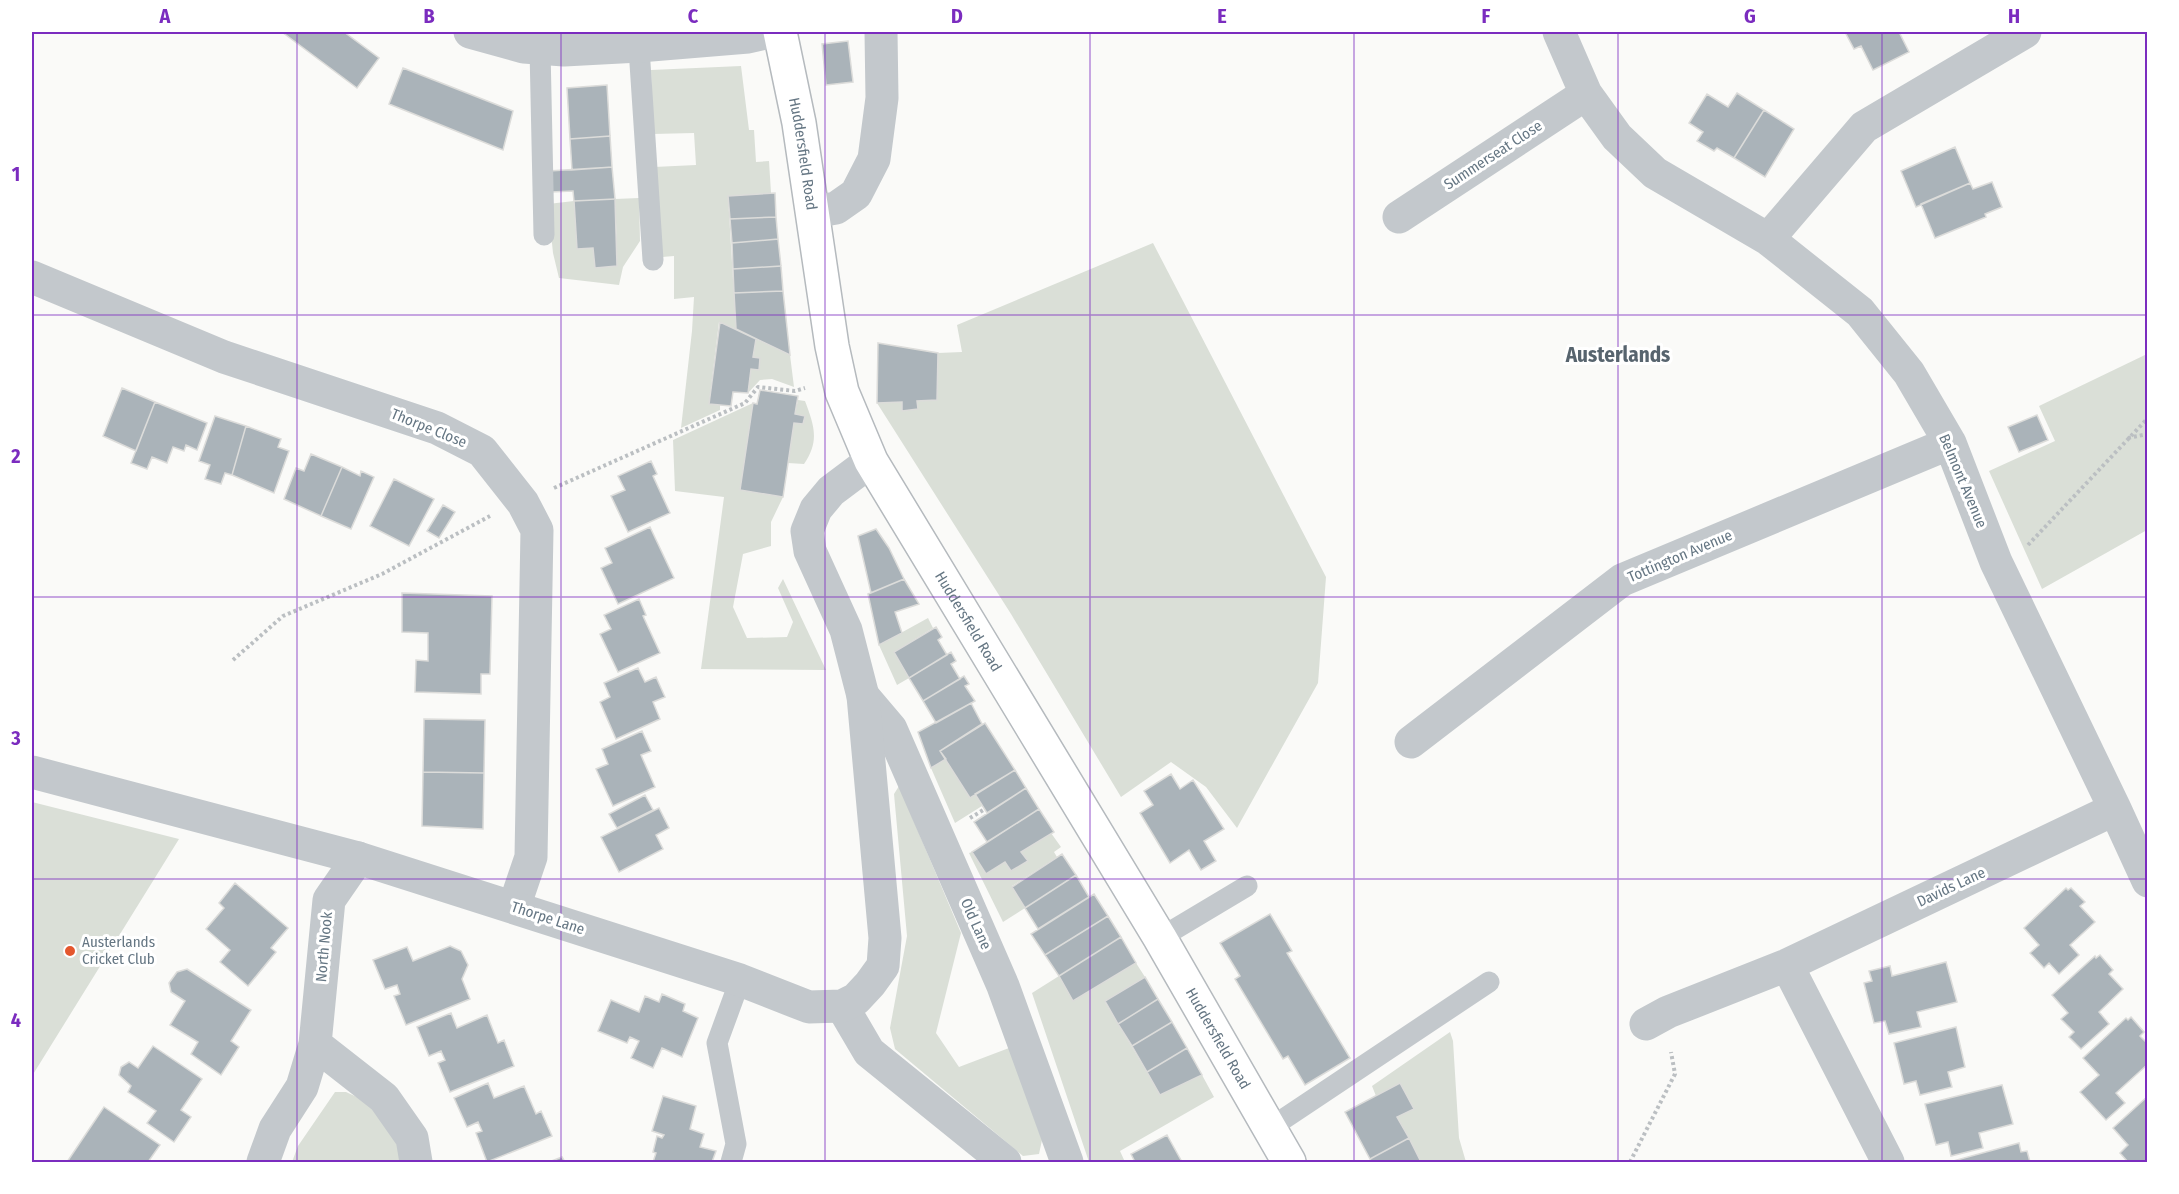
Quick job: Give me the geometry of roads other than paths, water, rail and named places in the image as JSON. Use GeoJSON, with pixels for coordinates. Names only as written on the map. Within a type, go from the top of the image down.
{"type":"FeatureCollection","features":[{"type":"Feature","properties":{"kind":"main road","name":"Huddersfield Road"},"geometry":{"type":"LineString","coordinates":[[780,32],[799,123],[832,346],[842,392],[871,461],[1160,938],[1289,1162]]}},
{"type":"Feature","properties":{"kind":"street"},"geometry":{"type":"LineString","coordinates":[[470,32],[540,49],[638,39],[748,37],[769,32]]}},
{"type":"Feature","properties":{"kind":"street"},"geometry":{"type":"LineString","coordinates":[[813,212],[836,208],[856,194],[874,159],[882,98],[881,32]]}},
{"type":"Feature","properties":{"kind":"street","name":"Belmont Avenue"},"geometry":{"type":"LineString","coordinates":[[1559,32],[1586,94],[1617,136],[1655,173],[1768,239],[1860,312],[1909,373],[1950,443],[1996,561],[2148,881]]}},
{"type":"Feature","properties":{"kind":"street"},"geometry":{"type":"LineString","coordinates":[[1768,239],[1864,127],[2008,35]]}},
{"type":"Feature","properties":{"kind":"street","name":"Summerseat Close"},"geometry":{"type":"LineString","coordinates":[[1399,217],[1586,94]]}},
{"type":"Feature","properties":{"kind":"street","name":"Thorpe Close"},"geometry":{"type":"LineString","coordinates":[[32,277],[224,357],[437,428],[482,451],[514,490],[523,502],[537,531],[531,857],[514,907]]}},
{"type":"Feature","properties":{"kind":"street","name":"Tottington Avenue"},"geometry":{"type":"LineString","coordinates":[[1411,742],[1622,580],[1950,443]]}},
{"type":"Feature","properties":{"kind":"street","name":"Old Lane"},"geometry":{"type":"LineString","coordinates":[[842,1006],[856,999],[883,966],[885,938],[863,696],[846,630],[810,550],[807,531],[816,509],[831,491],[871,461]]}},
{"type":"Feature","properties":{"kind":"street","name":"Old Lane"},"geometry":{"type":"LineString","coordinates":[[863,696],[891,729],[944,849],[1003,986],[1067,1162]]}},
{"type":"Feature","properties":{"kind":"street","name":"Thorpe Lane"},"geometry":{"type":"LineString","coordinates":[[32,772],[358,858],[740,980],[809,1007],[842,1006]]}},
{"type":"Feature","properties":{"kind":"street","name":"Davids Lane"},"geometry":{"type":"LineString","coordinates":[[1657,1018],[1787,965],[2115,809]]}},
{"type":"Feature","properties":{"kind":"street","name":"North Nook"},"geometry":{"type":"LineString","coordinates":[[263,1162],[275,1129],[302,1087],[315,1044],[329,900],[358,858]]}},
{"type":"Feature","properties":{"kind":"street"},"geometry":{"type":"LineString","coordinates":[[1787,965],[1888,1162]]}},
{"type":"Feature","properties":{"kind":"street"},"geometry":{"type":"LineString","coordinates":[[842,1006],[869,1052],[1005,1162]]}},
{"type":"Feature","properties":{"kind":"street"},"geometry":{"type":"LineString","coordinates":[[315,1044],[384,1098],[411,1138],[416,1162]]}},
{"type":"Feature","properties":{"kind":"lane"},"geometry":{"type":"LineString","coordinates":[[638,39],[653,260]]}},
{"type":"Feature","properties":{"kind":"lane"},"geometry":{"type":"LineString","coordinates":[[540,49],[544,235]]}},
{"type":"Feature","properties":{"kind":"lane"},"geometry":{"type":"LineString","coordinates":[[1160,938],[1247,886]]}},
{"type":"Feature","properties":{"kind":"lane"},"geometry":{"type":"LineString","coordinates":[[731,1162],[736,1144],[717,1043],[740,980]]}},
{"type":"Feature","properties":{"kind":"lane"},"geometry":{"type":"LineString","coordinates":[[1270,1128],[1489,982]]}},
{"type":"Feature","properties":{"kind":"place","name":"Austerlands Cricket Club"},"geometry":{"type":"Point","coordinates":[70,951]}},
{"type":"Feature","properties":{"kind":"district","name":"Austerlands"},"geometry":{"type":"Point","coordinates":[1618,355]}}]}
